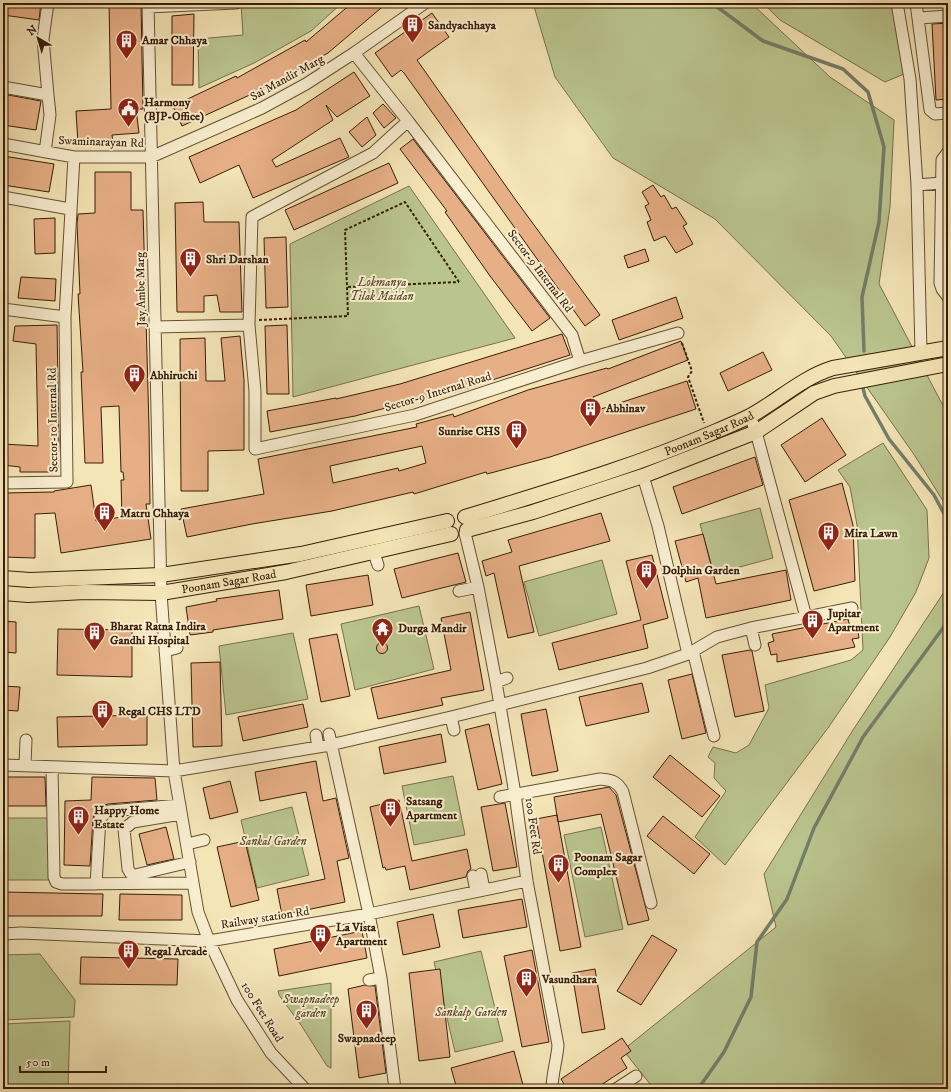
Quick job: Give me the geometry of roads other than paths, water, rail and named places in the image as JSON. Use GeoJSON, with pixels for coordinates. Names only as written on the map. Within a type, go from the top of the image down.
{"type":"FeatureCollection","features":[{"type":"Feature","properties":{"kind":"main road","name":"Poonam Sagar Road"},"geometry":{"type":"LineString","coordinates":[[3,594],[28,596],[85,592],[161,594],[288,577],[376,559],[600,475],[650,458],[709,434],[750,416],[808,378],[833,368],[948,348]]}},
{"type":"Feature","properties":{"kind":"main road","name":"Poonam Sagar Road"},"geometry":{"type":"LineString","coordinates":[[3,578],[30,580],[161,575],[301,554],[459,527],[533,512],[643,476],[756,432],[814,393],[834,386],[948,364]]}},
{"type":"Feature","properties":{"kind":"street"},"geometry":{"type":"LineString","coordinates":[[46,152],[50,115],[39,39],[48,3]]}},
{"type":"Feature","properties":{"kind":"street"},"geometry":{"type":"LineString","coordinates":[[148,5],[236,3]]}},
{"type":"Feature","properties":{"kind":"street","name":"Sai Mandir Marg"},"geometry":{"type":"LineString","coordinates":[[151,156],[262,108],[306,84],[354,54],[425,3]]}},
{"type":"Feature","properties":{"kind":"street"},"geometry":{"type":"LineString","coordinates":[[897,3],[910,79],[917,184],[921,352]]}},
{"type":"Feature","properties":{"kind":"street"},"geometry":{"type":"LineString","coordinates":[[916,3],[930,110],[935,114],[948,113]]}},
{"type":"Feature","properties":{"kind":"street","name":"Jay Ambe Marg"},"geometry":{"type":"LineString","coordinates":[[148,5],[161,594],[174,772]]}},
{"type":"Feature","properties":{"kind":"street"},"geometry":{"type":"LineString","coordinates":[[919,18],[948,16]]}},
{"type":"Feature","properties":{"kind":"street","name":"Sector-9 Internal Rd"},"geometry":{"type":"LineString","coordinates":[[354,54],[408,121],[572,335],[580,361]]}},
{"type":"Feature","properties":{"kind":"street"},"geometry":{"type":"LineString","coordinates":[[3,87],[48,95]]}},
{"type":"Feature","properties":{"kind":"street"},"geometry":{"type":"LineString","coordinates":[[155,327],[250,325],[252,217],[373,153],[408,121]]}},
{"type":"Feature","properties":{"kind":"street","name":"Swaminarayan Rd"},"geometry":{"type":"LineString","coordinates":[[3,144],[74,156],[151,156]]}},
{"type":"Feature","properties":{"kind":"street"},"geometry":{"type":"LineString","coordinates":[[948,152],[942,160],[940,283],[942,290],[948,297]]}},
{"type":"Feature","properties":{"kind":"street","name":"Sector-10 Internal Rd"},"geometry":{"type":"LineString","coordinates":[[3,482],[67,482],[65,317],[74,156]]}},
{"type":"Feature","properties":{"kind":"street"},"geometry":{"type":"LineString","coordinates":[[917,184],[941,183]]}},
{"type":"Feature","properties":{"kind":"street"},"geometry":{"type":"LineString","coordinates":[[3,197],[70,209]]}},
{"type":"Feature","properties":{"kind":"street"},"geometry":{"type":"LineString","coordinates":[[3,309],[65,317]]}},
{"type":"Feature","properties":{"kind":"street","name":"Sector-9 Internal Road"},"geometry":{"type":"LineString","coordinates":[[250,325],[255,391],[255,450],[415,416],[580,361]]}},
{"type":"Feature","properties":{"kind":"street"},"geometry":{"type":"LineString","coordinates":[[580,361],[678,332]]}},
{"type":"Feature","properties":{"kind":"street"},"geometry":{"type":"LineString","coordinates":[[750,416],[756,432],[806,617]]}},
{"type":"Feature","properties":{"kind":"street"},"geometry":{"type":"LineString","coordinates":[[643,476],[658,526],[714,736]]}},
{"type":"Feature","properties":{"kind":"street"},"geometry":{"type":"LineString","coordinates":[[648,534],[658,526]]}},
{"type":"Feature","properties":{"kind":"street","name":"100 Feet Rd"},"geometry":{"type":"LineString","coordinates":[[459,527],[473,567],[478,587],[515,794],[527,881],[558,1045],[557,1062],[552,1078],[552,1089]]}},
{"type":"Feature","properties":{"kind":"street"},"geometry":{"type":"LineString","coordinates":[[459,591],[478,587]]}},
{"type":"Feature","properties":{"kind":"street"},"geometry":{"type":"LineString","coordinates":[[3,765],[174,772],[318,747],[329,739],[451,717],[498,704],[647,672],[691,653],[717,637],[751,628],[852,608]]}},
{"type":"Feature","properties":{"kind":"street"},"geometry":{"type":"LineString","coordinates":[[751,628],[755,645]]}},
{"type":"Feature","properties":{"kind":"street"},"geometry":{"type":"LineString","coordinates":[[166,651],[177,648]]}},
{"type":"Feature","properties":{"kind":"street"},"geometry":{"type":"LineString","coordinates":[[496,682],[507,678]]}},
{"type":"Feature","properties":{"kind":"street"},"geometry":{"type":"LineString","coordinates":[[451,717],[454,730]]}},
{"type":"Feature","properties":{"kind":"street"},"geometry":{"type":"LineString","coordinates":[[316,735],[318,747]]}},
{"type":"Feature","properties":{"kind":"street"},"geometry":{"type":"LineString","coordinates":[[329,739],[349,802],[381,978],[395,1089]]}},
{"type":"Feature","properties":{"kind":"street"},"geometry":{"type":"LineString","coordinates":[[25,765],[26,740]]}},
{"type":"Feature","properties":{"kind":"street"},"geometry":{"type":"LineString","coordinates":[[52,766],[54,877],[56,882],[62,884],[193,883]]}},
{"type":"Feature","properties":{"kind":"street","name":"100 Feet Road"},"geometry":{"type":"LineString","coordinates":[[174,772],[198,912],[209,941],[237,1000],[271,1053],[305,1089]]}},
{"type":"Feature","properties":{"kind":"street"},"geometry":{"type":"LineString","coordinates":[[500,797],[600,779],[613,780],[618,784],[623,792],[651,902]]}},
{"type":"Feature","properties":{"kind":"street"},"geometry":{"type":"LineString","coordinates":[[96,884],[100,819],[104,814],[109,811],[181,810]]}},
{"type":"Feature","properties":{"kind":"street"},"geometry":{"type":"LineString","coordinates":[[181,810],[133,822],[124,829],[128,869],[131,874],[135,875],[190,862]]}},
{"type":"Feature","properties":{"kind":"street"},"geometry":{"type":"LineString","coordinates":[[187,844],[204,840]]}},
{"type":"Feature","properties":{"kind":"street"},"geometry":{"type":"LineString","coordinates":[[477,875],[480,890]]}},
{"type":"Feature","properties":{"kind":"street","name":"Railway station Rd"},"geometry":{"type":"LineString","coordinates":[[3,934],[21,933],[209,941],[370,914],[392,905],[527,881]]}},
{"type":"Feature","properties":{"kind":"street"},"geometry":{"type":"LineString","coordinates":[[369,980],[381,978]]}},
{"type":"Feature","properties":{"kind":"street"},"geometry":{"type":"LineString","coordinates":[[616,1089],[636,1076]]}},
{"type":"Feature","properties":{"kind":"waterway"},"geometry":{"type":"LineString","coordinates":[[712,3],[763,41],[843,69],[868,92],[884,147],[879,222],[862,297],[864,351]]}},
{"type":"Feature","properties":{"kind":"waterway"},"geometry":{"type":"LineString","coordinates":[[863,388],[865,396],[889,439],[934,495],[948,521]]}},
{"type":"Feature","properties":{"kind":"waterway"},"geometry":{"type":"LineString","coordinates":[[698,1089],[724,1052],[751,997],[757,942],[787,899],[814,828],[863,737],[943,628],[948,618]]}},
{"type":"Feature","properties":{"kind":"place","name":"Sandyachhaya"},"geometry":{"type":"Point","coordinates":[412,44]}},
{"type":"Feature","properties":{"kind":"place","name":"Amar Chhaya"},"geometry":{"type":"Point","coordinates":[126,60]}},
{"type":"Feature","properties":{"kind":"place","name":"Harmony (BJP-Office)"},"geometry":{"type":"Point","coordinates":[129,128]}},
{"type":"Feature","properties":{"kind":"place","name":"Shri Darshan"},"geometry":{"type":"Point","coordinates":[191,278]}},
{"type":"Feature","properties":{"kind":"place","name":"Abhiruchi"},"geometry":{"type":"Point","coordinates":[134,394]}},
{"type":"Feature","properties":{"kind":"place","name":"Abhinav"},"geometry":{"type":"Point","coordinates":[590,428]}},
{"type":"Feature","properties":{"kind":"place","name":"Sunrise CHS"},"geometry":{"type":"Point","coordinates":[516,450]}},
{"type":"Feature","properties":{"kind":"place","name":"Matru Chhaya"},"geometry":{"type":"Point","coordinates":[104,532]}},
{"type":"Feature","properties":{"kind":"place","name":"Mira Lawn"},"geometry":{"type":"Point","coordinates":[829,552]}},
{"type":"Feature","properties":{"kind":"place","name":"Dolphin Garden"},"geometry":{"type":"Point","coordinates":[647,590]}},
{"type":"Feature","properties":{"kind":"place","name":"Jupitar Apartment"},"geometry":{"type":"Point","coordinates":[813,640]}},
{"type":"Feature","properties":{"kind":"place","name":"Durga Mandir"},"geometry":{"type":"Point","coordinates":[382,648]}},
{"type":"Feature","properties":{"kind":"place","name":"Bharat Ratna Indira Gandhi Hospital"},"geometry":{"type":"Point","coordinates":[95,652]}},
{"type":"Feature","properties":{"kind":"place","name":"Regal CHS LTD"},"geometry":{"type":"Point","coordinates":[102,730]}},
{"type":"Feature","properties":{"kind":"place","name":"Satsang Apartment"},"geometry":{"type":"Point","coordinates":[390,828]}},
{"type":"Feature","properties":{"kind":"place","name":"Happy Home Estate"},"geometry":{"type":"Point","coordinates":[79,836]}},
{"type":"Feature","properties":{"kind":"place","name":"Poonam Sagar Complex"},"geometry":{"type":"Point","coordinates":[559,884]}},
{"type":"Feature","properties":{"kind":"place","name":"La Vista Apartment"},"geometry":{"type":"Point","coordinates":[320,954]}},
{"type":"Feature","properties":{"kind":"place","name":"Regal Arcade"},"geometry":{"type":"Point","coordinates":[129,970]}},
{"type":"Feature","properties":{"kind":"place","name":"Vasundhara"},"geometry":{"type":"Point","coordinates":[527,998]}},
{"type":"Feature","properties":{"kind":"place","name":"Swapnadeep"},"geometry":{"type":"Point","coordinates":[367,1030]}},
{"type":"Feature","properties":{"kind":"park label","name":"Lokmanya Tilak Maidan"},"geometry":{"type":"Point","coordinates":[382,289]}},
{"type":"Feature","properties":{"kind":"park label","name":"Sankal Garden"},"geometry":{"type":"Point","coordinates":[273,841]}},
{"type":"Feature","properties":{"kind":"park label","name":"Swapnadeep garden"},"geometry":{"type":"Point","coordinates":[311,1006]}},
{"type":"Feature","properties":{"kind":"park label","name":"Sankalp Garden"},"geometry":{"type":"Point","coordinates":[471,1012]}}]}
